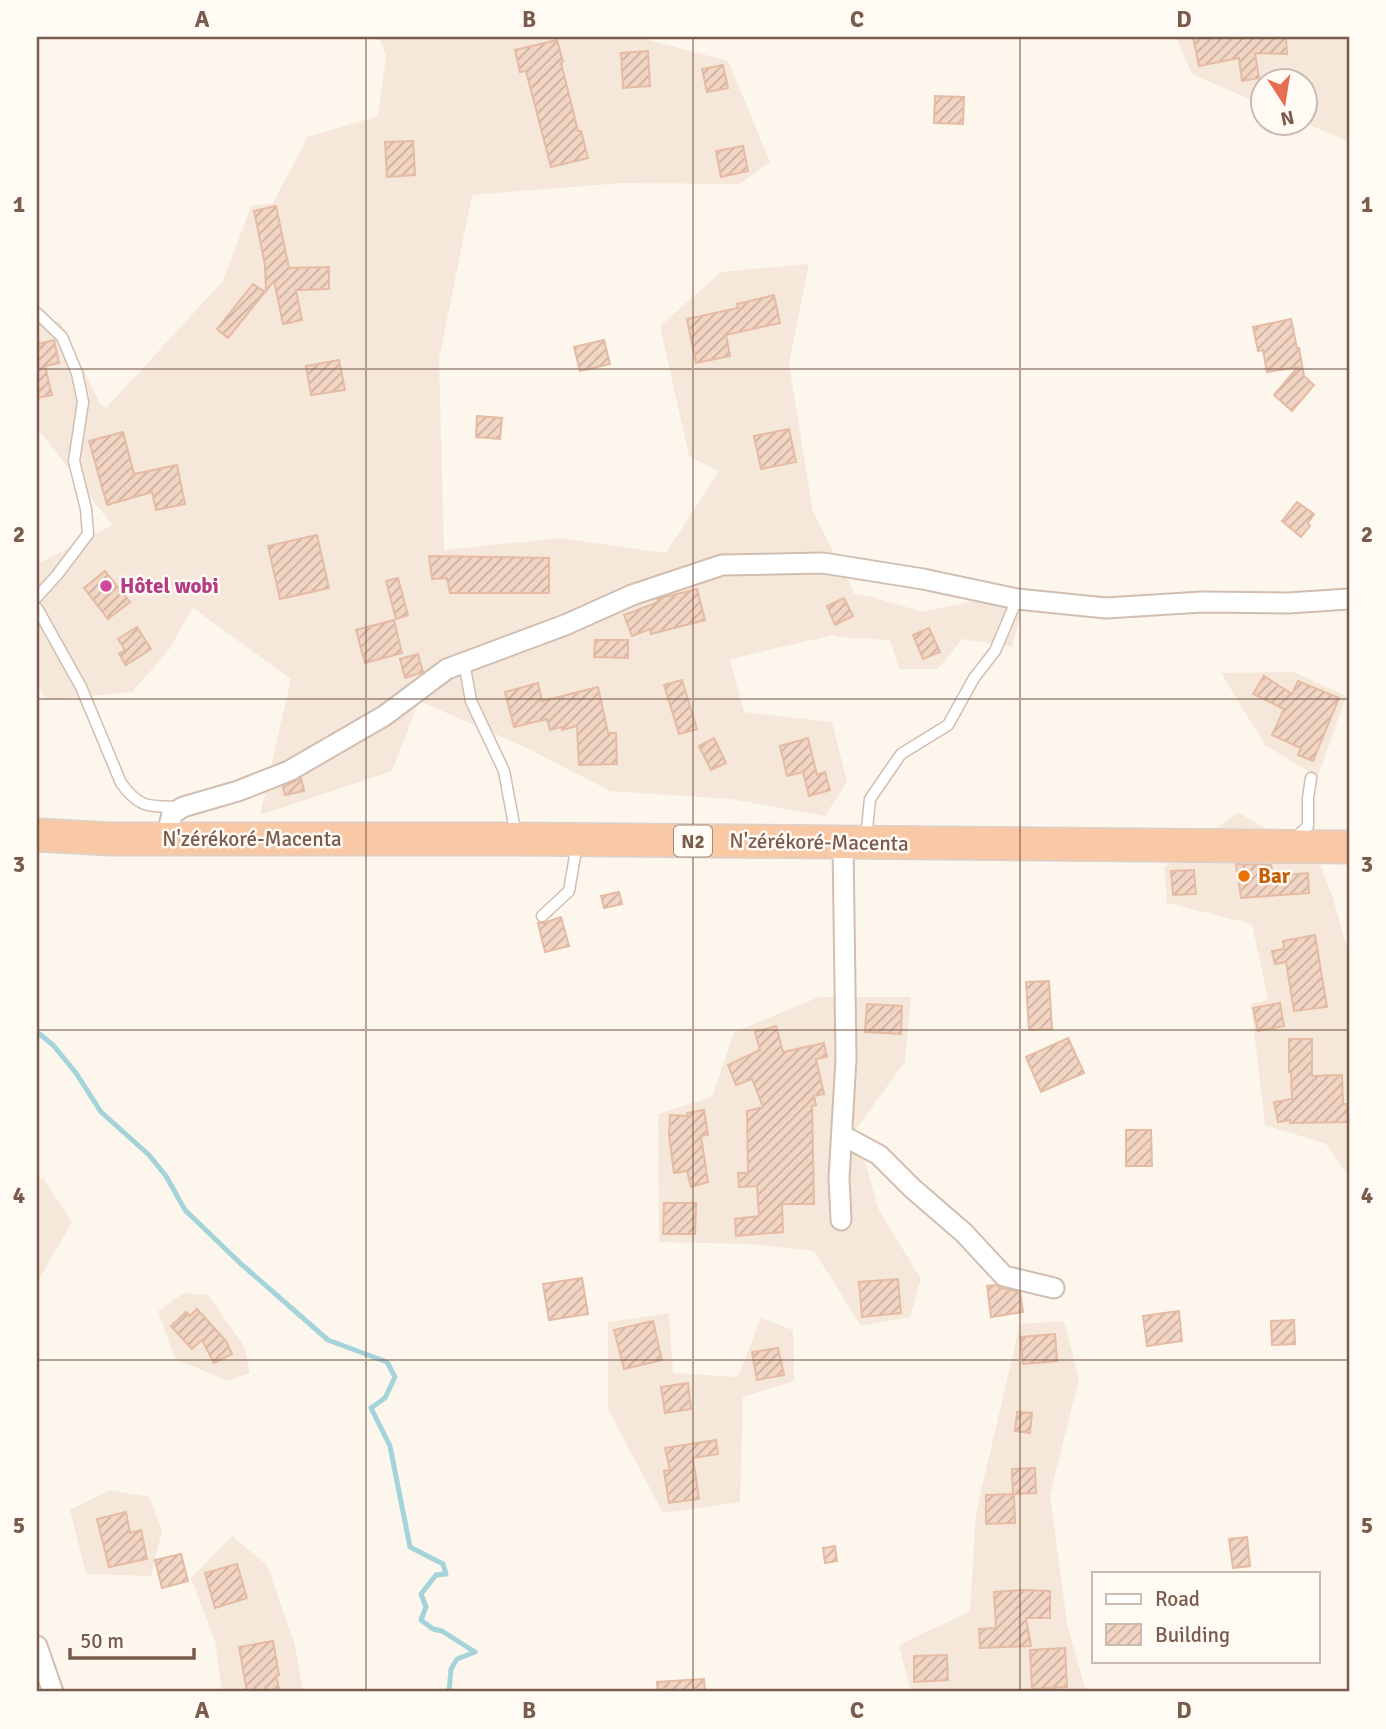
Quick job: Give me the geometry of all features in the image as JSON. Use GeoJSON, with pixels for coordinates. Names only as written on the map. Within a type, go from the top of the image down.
{"type":"FeatureCollection","features":[{"type":"Feature","properties":{"kind":"highway","name":"N'zérékoré-Macenta"},"geometry":{"type":"LineString","coordinates":[[37,835],[110,839],[517,839],[1349,847]]}},
{"type":"Feature","properties":{"kind":"street"},"geometry":{"type":"LineString","coordinates":[[170,839],[173,814],[183,807],[238,791],[289,771],[384,716],[447,669],[565,625],[632,595],[722,565],[823,563],[923,579],[1017,599],[1106,608],[1202,602],[1288,603],[1349,599]]}},
{"type":"Feature","properties":{"kind":"street"},"geometry":{"type":"LineString","coordinates":[[841,1220],[839,1178],[855,843]]}},
{"type":"Feature","properties":{"kind":"street"},"geometry":{"type":"LineString","coordinates":[[842,1135],[879,1155],[964,1233],[1004,1276],[1054,1288]]}},
{"type":"Feature","properties":{"kind":"street"},"geometry":{"type":"LineString","coordinates":[[37,1646],[54,1692]]}},
{"type":"Feature","properties":{"kind":"lane"},"geometry":{"type":"LineString","coordinates":[[37,313],[62,337],[77,373],[83,402],[74,461],[86,509],[88,534],[37,597]]}},
{"type":"Feature","properties":{"kind":"lane"},"geometry":{"type":"LineString","coordinates":[[855,843],[870,799],[901,754],[948,725],[974,678],[995,651],[1017,599]]}},
{"type":"Feature","properties":{"kind":"lane"},"geometry":{"type":"LineString","coordinates":[[37,608],[81,687],[125,789],[139,803],[183,807]]}},
{"type":"Feature","properties":{"kind":"lane"},"geometry":{"type":"LineString","coordinates":[[464,662],[471,701],[503,771],[517,839]]}},
{"type":"Feature","properties":{"kind":"lane"},"geometry":{"type":"LineString","coordinates":[[1286,847],[1308,827],[1311,778]]}},
{"type":"Feature","properties":{"kind":"lane"},"geometry":{"type":"LineString","coordinates":[[542,916],[569,891],[578,840]]}},
{"type":"Feature","properties":{"kind":"shaded area"},"geometry":{"type":"Polygon","coordinates":[[[379,37],[637,37],[728,61],[770,162],[740,184],[622,183],[472,195],[439,359],[444,550],[561,538],[666,553],[719,471],[689,456],[660,326],[721,272],[809,264],[789,364],[813,512],[854,594],[922,612],[983,599],[1021,613],[1012,647],[962,639],[938,669],[899,669],[890,640],[834,635],[730,659],[744,712],[832,722],[847,782],[825,816],[731,799],[610,791],[525,747],[419,701],[392,771],[260,815],[291,679],[193,608],[168,651],[132,692],[46,700],[37,684],[37,570],[40,563],[112,525],[37,428],[37,324],[60,322],[100,404],[106,408],[223,281],[251,206],[273,203],[308,137],[378,116],[386,56],[379,37]]]}},
{"type":"Feature","properties":{"kind":"shaded area"},"geometry":{"type":"Polygon","coordinates":[[[1176,37],[1349,37],[1349,142],[1320,129],[1320,66],[1250,66],[1250,99],[1192,74],[1176,37]]]}},
{"type":"Feature","properties":{"kind":"shaded area"},"geometry":{"type":"Polygon","coordinates":[[[1294,672],[1346,696],[1318,777],[1265,745],[1221,673],[1294,672]]]}},
{"type":"Feature","properties":{"kind":"shaded area"},"geometry":{"type":"Polygon","coordinates":[[[1238,812],[1319,862],[1333,898],[1349,955],[1349,1177],[1326,1144],[1265,1125],[1251,1004],[1268,1000],[1252,924],[1167,903],[1164,867],[1238,812]]]}},
{"type":"Feature","properties":{"kind":"shaded area"},"geometry":{"type":"Polygon","coordinates":[[[819,997],[911,997],[905,1062],[856,1129],[878,1208],[921,1279],[910,1317],[861,1326],[814,1251],[749,1244],[659,1242],[658,1114],[712,1097],[734,1032],[819,997]]]}},
{"type":"Feature","properties":{"kind":"shaded area"},"geometry":{"type":"Polygon","coordinates":[[[43,1178],[72,1222],[37,1283],[37,1182],[43,1178]]]}},
{"type":"Feature","properties":{"kind":"shaded area"},"geometry":{"type":"Polygon","coordinates":[[[184,1293],[208,1295],[244,1346],[250,1373],[228,1381],[175,1359],[158,1311],[184,1293]]]}},
{"type":"Feature","properties":{"kind":"shaded area"},"geometry":{"type":"Polygon","coordinates":[[[669,1313],[673,1373],[738,1377],[761,1318],[793,1330],[794,1381],[743,1397],[740,1502],[663,1513],[608,1409],[608,1322],[669,1313]]]}},
{"type":"Feature","properties":{"kind":"shaded area"},"geometry":{"type":"Polygon","coordinates":[[[1064,1321],[1079,1379],[1050,1495],[1067,1623],[1086,1692],[911,1692],[899,1645],[970,1611],[976,1513],[1020,1324],[1064,1321]]]}},
{"type":"Feature","properties":{"kind":"shaded area"},"geometry":{"type":"Polygon","coordinates":[[[110,1490],[149,1497],[162,1531],[151,1576],[86,1574],[70,1510],[110,1490]]]}},
{"type":"Feature","properties":{"kind":"shaded area"},"geometry":{"type":"Polygon","coordinates":[[[232,1536],[267,1565],[295,1645],[303,1692],[222,1692],[215,1641],[191,1578],[232,1536]]]}},
{"type":"Feature","properties":{"kind":"building"},"geometry":{"type":"Polygon","coordinates":[[[1193,37],[1286,37],[1287,54],[1255,53],[1257,66],[1250,66],[1250,80],[1242,81],[1239,58],[1199,66],[1193,37]]]}},
{"type":"Feature","properties":{"kind":"building"},"geometry":{"type":"Polygon","coordinates":[[[557,40],[578,131],[581,131],[588,158],[551,167],[526,71],[520,72],[515,50],[557,40]]]}},
{"type":"Feature","properties":{"kind":"building"},"geometry":{"type":"Polygon","coordinates":[[[648,51],[650,86],[623,88],[621,53],[648,51]]]}},
{"type":"Feature","properties":{"kind":"building"},"geometry":{"type":"Polygon","coordinates":[[[723,65],[728,88],[707,92],[702,69],[723,65]]]}},
{"type":"Feature","properties":{"kind":"building"},"geometry":{"type":"Polygon","coordinates":[[[935,96],[964,97],[963,124],[934,123],[935,96]]]}},
{"type":"Feature","properties":{"kind":"building"},"geometry":{"type":"Polygon","coordinates":[[[413,141],[415,175],[387,177],[385,142],[413,141]]]}},
{"type":"Feature","properties":{"kind":"building"},"geometry":{"type":"Polygon","coordinates":[[[743,146],[748,171],[721,177],[716,151],[743,146]]]}},
{"type":"Feature","properties":{"kind":"building"},"geometry":{"type":"Polygon","coordinates":[[[276,206],[289,268],[329,267],[329,289],[296,290],[302,320],[283,324],[274,281],[266,291],[265,265],[254,211],[276,206]]]}},
{"type":"Feature","properties":{"kind":"building"},"geometry":{"type":"Polygon","coordinates":[[[253,284],[265,292],[228,338],[217,329],[253,284]]]}},
{"type":"Feature","properties":{"kind":"building"},"geometry":{"type":"Polygon","coordinates":[[[774,295],[780,323],[726,335],[730,356],[696,363],[687,319],[738,308],[737,304],[774,295]]]}},
{"type":"Feature","properties":{"kind":"building"},"geometry":{"type":"Polygon","coordinates":[[[1291,319],[1304,376],[1314,385],[1292,411],[1274,395],[1298,367],[1267,372],[1263,350],[1258,351],[1253,327],[1291,319]]]}},
{"type":"Feature","properties":{"kind":"building"},"geometry":{"type":"Polygon","coordinates":[[[54,340],[59,363],[45,366],[52,395],[37,398],[37,344],[54,340]]]}},
{"type":"Feature","properties":{"kind":"building"},"geometry":{"type":"Polygon","coordinates":[[[604,340],[610,364],[580,371],[574,347],[604,340]]]}},
{"type":"Feature","properties":{"kind":"building"},"geometry":{"type":"Polygon","coordinates":[[[339,360],[345,390],[311,395],[306,366],[339,360]]]}},
{"type":"Feature","properties":{"kind":"building"},"geometry":{"type":"Polygon","coordinates":[[[477,416],[502,418],[500,439],[476,437],[477,416]]]}},
{"type":"Feature","properties":{"kind":"building"},"geometry":{"type":"Polygon","coordinates":[[[789,429],[796,462],[761,469],[754,436],[789,429]]]}},
{"type":"Feature","properties":{"kind":"building"},"geometry":{"type":"Polygon","coordinates":[[[123,432],[134,474],[177,465],[185,504],[156,510],[152,492],[107,505],[89,441],[123,432]]]}},
{"type":"Feature","properties":{"kind":"building"},"geometry":{"type":"Polygon","coordinates":[[[1297,502],[1314,514],[1308,523],[1310,526],[1301,537],[1282,521],[1297,502]]]}},
{"type":"Feature","properties":{"kind":"building"},"geometry":{"type":"Polygon","coordinates":[[[317,535],[329,588],[280,599],[268,546],[317,535]]]}},
{"type":"Feature","properties":{"kind":"building"},"geometry":{"type":"Polygon","coordinates":[[[429,556],[549,558],[549,593],[450,593],[447,578],[432,579],[429,556]]]}},
{"type":"Feature","properties":{"kind":"building"},"geometry":{"type":"Polygon","coordinates":[[[105,571],[130,602],[108,619],[84,588],[105,571]]]}},
{"type":"Feature","properties":{"kind":"building"},"geometry":{"type":"Polygon","coordinates":[[[398,578],[408,615],[396,619],[386,581],[398,578]]]}},
{"type":"Feature","properties":{"kind":"building"},"geometry":{"type":"Polygon","coordinates":[[[697,589],[705,620],[651,634],[650,629],[632,636],[624,615],[658,602],[657,599],[697,589]]]}},
{"type":"Feature","properties":{"kind":"building"},"geometry":{"type":"Polygon","coordinates":[[[844,598],[853,616],[835,625],[827,606],[844,598]]]}},
{"type":"Feature","properties":{"kind":"building"},"geometry":{"type":"Polygon","coordinates":[[[394,620],[402,653],[365,663],[356,630],[394,620]]]}},
{"type":"Feature","properties":{"kind":"building"},"geometry":{"type":"Polygon","coordinates":[[[137,627],[151,649],[126,665],[119,654],[125,650],[118,639],[137,627]]]}},
{"type":"Feature","properties":{"kind":"building"},"geometry":{"type":"Polygon","coordinates":[[[929,628],[940,652],[923,659],[913,635],[929,628]]]}},
{"type":"Feature","properties":{"kind":"building"},"geometry":{"type":"Polygon","coordinates":[[[595,640],[628,640],[628,658],[594,657],[595,640]]]}},
{"type":"Feature","properties":{"kind":"building"},"geometry":{"type":"Polygon","coordinates":[[[418,654],[423,672],[405,678],[400,659],[418,654]]]}},
{"type":"Feature","properties":{"kind":"building"},"geometry":{"type":"Polygon","coordinates":[[[1264,676],[1292,694],[1298,681],[1339,698],[1313,761],[1298,755],[1301,748],[1272,735],[1284,709],[1253,694],[1264,676]]]}},
{"type":"Feature","properties":{"kind":"building"},"geometry":{"type":"Polygon","coordinates":[[[682,680],[697,729],[679,734],[664,685],[682,680]]]}},
{"type":"Feature","properties":{"kind":"building"},"geometry":{"type":"Polygon","coordinates":[[[538,683],[542,701],[598,687],[608,733],[616,733],[617,764],[579,765],[577,726],[550,730],[547,719],[514,727],[505,692],[538,683]]]}},
{"type":"Feature","properties":{"kind":"building"},"geometry":{"type":"Polygon","coordinates":[[[714,738],[726,763],[711,770],[699,746],[714,738]]]}},
{"type":"Feature","properties":{"kind":"building"},"geometry":{"type":"Polygon","coordinates":[[[808,738],[817,775],[825,772],[830,790],[809,796],[803,772],[787,776],[780,746],[808,738]]]}},
{"type":"Feature","properties":{"kind":"building"},"geometry":{"type":"Polygon","coordinates":[[[301,778],[304,791],[285,795],[283,787],[301,778]]]}},
{"type":"Feature","properties":{"kind":"building"},"geometry":{"type":"Polygon","coordinates":[[[1236,864],[1271,865],[1273,876],[1308,873],[1309,893],[1241,898],[1236,864]]]}},
{"type":"Feature","properties":{"kind":"building"},"geometry":{"type":"Polygon","coordinates":[[[1194,870],[1196,894],[1173,895],[1171,871],[1194,870]]]}},
{"type":"Feature","properties":{"kind":"building"},"geometry":{"type":"Polygon","coordinates":[[[619,892],[622,904],[604,908],[601,896],[619,892]]]}},
{"type":"Feature","properties":{"kind":"building"},"geometry":{"type":"Polygon","coordinates":[[[561,917],[569,946],[545,952],[538,923],[561,917]]]}},
{"type":"Feature","properties":{"kind":"building"},"geometry":{"type":"Polygon","coordinates":[[[1315,935],[1327,1007],[1294,1011],[1286,962],[1275,964],[1272,951],[1284,949],[1283,941],[1315,935]]]}},
{"type":"Feature","properties":{"kind":"building"},"geometry":{"type":"Polygon","coordinates":[[[1049,981],[1052,1029],[1029,1030],[1026,982],[1049,981]]]}},
{"type":"Feature","properties":{"kind":"building"},"geometry":{"type":"Polygon","coordinates":[[[1280,1003],[1284,1026],[1258,1031],[1253,1008],[1280,1003]]]}},
{"type":"Feature","properties":{"kind":"building"},"geometry":{"type":"Polygon","coordinates":[[[867,1004],[902,1006],[901,1034],[865,1032],[867,1004]]]}},
{"type":"Feature","properties":{"kind":"building"},"geometry":{"type":"Polygon","coordinates":[[[776,1026],[783,1052],[824,1043],[827,1057],[816,1059],[824,1094],[814,1096],[816,1105],[812,1106],[814,1204],[782,1204],[783,1232],[736,1236],[735,1219],[759,1216],[757,1186],[739,1187],[738,1173],[748,1173],[747,1111],[763,1107],[752,1079],[736,1085],[728,1065],[760,1050],[755,1032],[776,1026]]]}},
{"type":"Feature","properties":{"kind":"building"},"geometry":{"type":"Polygon","coordinates":[[[1068,1038],[1084,1073],[1041,1092],[1026,1057],[1068,1038]]]}},
{"type":"Feature","properties":{"kind":"building"},"geometry":{"type":"Polygon","coordinates":[[[1289,1039],[1312,1039],[1312,1076],[1342,1075],[1343,1104],[1347,1104],[1348,1122],[1278,1122],[1274,1102],[1292,1099],[1289,1039]]]}},
{"type":"Feature","properties":{"kind":"building"},"geometry":{"type":"Polygon","coordinates":[[[704,1110],[708,1135],[701,1136],[708,1182],[691,1187],[687,1171],[674,1173],[669,1135],[670,1115],[688,1116],[687,1113],[704,1110]]]}},
{"type":"Feature","properties":{"kind":"building"},"geometry":{"type":"Polygon","coordinates":[[[1126,1130],[1151,1130],[1152,1166],[1126,1166],[1126,1130]]]}},
{"type":"Feature","properties":{"kind":"building"},"geometry":{"type":"Polygon","coordinates":[[[664,1203],[696,1203],[695,1234],[663,1234],[664,1203]]]}},
{"type":"Feature","properties":{"kind":"building"},"geometry":{"type":"Polygon","coordinates":[[[582,1278],[588,1314],[549,1320],[543,1284],[582,1278]]]}},
{"type":"Feature","properties":{"kind":"building"},"geometry":{"type":"Polygon","coordinates":[[[898,1279],[901,1313],[862,1317],[859,1282],[898,1279]]]}},
{"type":"Feature","properties":{"kind":"building"},"geometry":{"type":"Polygon","coordinates":[[[996,1285],[1020,1292],[1023,1312],[991,1317],[987,1286],[996,1285]]]}},
{"type":"Feature","properties":{"kind":"building"},"geometry":{"type":"Polygon","coordinates":[[[197,1309],[226,1341],[232,1354],[214,1363],[202,1340],[192,1349],[171,1326],[186,1312],[190,1316],[197,1309]]]}},
{"type":"Feature","properties":{"kind":"building"},"geometry":{"type":"Polygon","coordinates":[[[1179,1311],[1182,1341],[1147,1346],[1143,1316],[1179,1311]]]}},
{"type":"Feature","properties":{"kind":"building"},"geometry":{"type":"Polygon","coordinates":[[[1294,1320],[1295,1344],[1272,1345],[1271,1321],[1294,1320]]]}},
{"type":"Feature","properties":{"kind":"building"},"geometry":{"type":"Polygon","coordinates":[[[653,1321],[662,1360],[624,1369],[614,1330],[653,1321]]]}},
{"type":"Feature","properties":{"kind":"building"},"geometry":{"type":"Polygon","coordinates":[[[1055,1334],[1057,1361],[1023,1364],[1021,1337],[1055,1334]]]}},
{"type":"Feature","properties":{"kind":"building"},"geometry":{"type":"Polygon","coordinates":[[[778,1348],[784,1375],[757,1380],[752,1352],[778,1348]]]}},
{"type":"Feature","properties":{"kind":"building"},"geometry":{"type":"Polygon","coordinates":[[[688,1383],[691,1409],[665,1413],[661,1387],[688,1383]]]}},
{"type":"Feature","properties":{"kind":"building"},"geometry":{"type":"Polygon","coordinates":[[[1017,1412],[1032,1413],[1030,1433],[1015,1431],[1017,1412]]]}},
{"type":"Feature","properties":{"kind":"building"},"geometry":{"type":"Polygon","coordinates":[[[716,1440],[718,1454],[693,1458],[699,1499],[669,1503],[664,1471],[670,1470],[665,1448],[716,1440]]]}},
{"type":"Feature","properties":{"kind":"building"},"geometry":{"type":"Polygon","coordinates":[[[1035,1468],[1036,1493],[1013,1494],[1012,1469],[1035,1468]]]}},
{"type":"Feature","properties":{"kind":"building"},"geometry":{"type":"Polygon","coordinates":[[[1014,1494],[1015,1523],[986,1524],[986,1495],[1014,1494]]]}},
{"type":"Feature","properties":{"kind":"building"},"geometry":{"type":"Polygon","coordinates":[[[126,1512],[130,1533],[141,1530],[147,1559],[109,1567],[97,1519],[126,1512]]]}},
{"type":"Feature","properties":{"kind":"building"},"geometry":{"type":"Polygon","coordinates":[[[1247,1537],[1250,1566],[1233,1568],[1229,1539],[1247,1537]]]}},
{"type":"Feature","properties":{"kind":"building"},"geometry":{"type":"Polygon","coordinates":[[[835,1546],[837,1561],[825,1563],[823,1548],[835,1546]]]}},
{"type":"Feature","properties":{"kind":"building"},"geometry":{"type":"Polygon","coordinates":[[[181,1554],[188,1581],[162,1588],[155,1560],[181,1554]]]}},
{"type":"Feature","properties":{"kind":"building"},"geometry":{"type":"Polygon","coordinates":[[[237,1564],[247,1598],[215,1608],[205,1573],[237,1564]]]}},
{"type":"Feature","properties":{"kind":"building"},"geometry":{"type":"Polygon","coordinates":[[[1050,1591],[1050,1618],[1026,1618],[1031,1646],[980,1648],[979,1629],[996,1628],[994,1592],[1050,1591]]]}},
{"type":"Feature","properties":{"kind":"building"},"geometry":{"type":"Polygon","coordinates":[[[273,1641],[280,1692],[247,1692],[239,1647],[273,1641]]]}},
{"type":"Feature","properties":{"kind":"building"},"geometry":{"type":"Polygon","coordinates":[[[1065,1648],[1067,1687],[1032,1689],[1030,1650],[1065,1648]]]}},
{"type":"Feature","properties":{"kind":"building"},"geometry":{"type":"Polygon","coordinates":[[[947,1655],[948,1680],[914,1682],[914,1656],[947,1655]]]}},
{"type":"Feature","properties":{"kind":"building"},"geometry":{"type":"Polygon","coordinates":[[[704,1679],[705,1692],[658,1692],[657,1682],[704,1679]]]}},
{"type":"Feature","properties":{"kind":"waterway"},"geometry":{"type":"LineString","coordinates":[[37,1032],[53,1045],[76,1073],[101,1112],[149,1155],[166,1176],[185,1210],[240,1263],[328,1340],[387,1362],[395,1377],[385,1398],[371,1408],[390,1446],[410,1547],[443,1564],[446,1574],[436,1575],[421,1594],[426,1607],[421,1620],[475,1652],[457,1659],[451,1669],[449,1692]]}},
{"type":"Feature","properties":{"kind":"place","name":"Hôtel wobi"},"geometry":{"type":"Point","coordinates":[106,586]}},
{"type":"Feature","properties":{"kind":"place","name":"Bar"},"geometry":{"type":"Point","coordinates":[1244,876]}}]}
